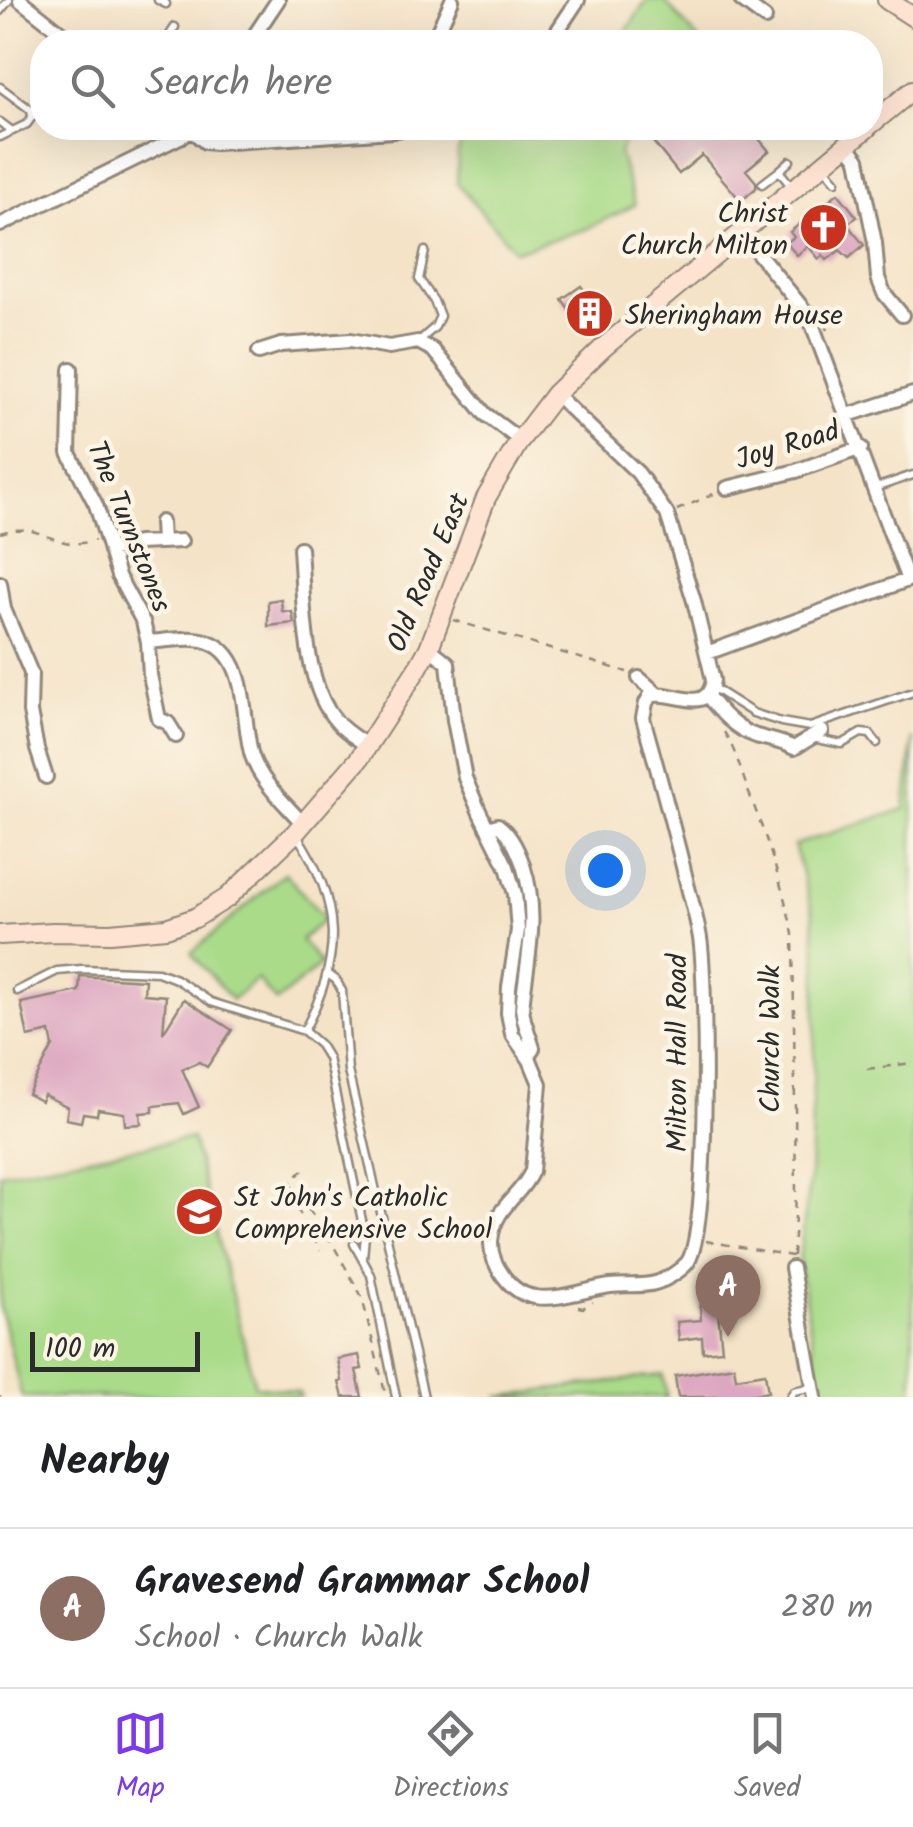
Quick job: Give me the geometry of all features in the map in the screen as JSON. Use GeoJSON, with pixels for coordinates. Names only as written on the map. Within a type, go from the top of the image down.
{"type":"FeatureCollection","features":[{"type":"Feature","properties":{"kind":"main road"},"geometry":{"type":"LineString","coordinates":[[886,0],[913,17]]}},
{"type":"Feature","properties":{"kind":"main road","name":"Old Road East"},"geometry":{"type":"LineString","coordinates":[[883,115],[913,90]]}},
{"type":"Feature","properties":{"kind":"main road","name":"Old Road East"},"geometry":{"type":"LineString","coordinates":[[0,935],[166,928],[196,918],[227,898],[300,829],[348,774],[398,702],[429,648],[486,498],[520,440],[555,394],[604,347],[853,140]]}},
{"type":"Feature","properties":{"kind":"street"},"geometry":{"type":"LineString","coordinates":[[20,0],[58,30]]}},
{"type":"Feature","properties":{"kind":"street"},"geometry":{"type":"LineString","coordinates":[[258,30],[278,0]]}},
{"type":"Feature","properties":{"kind":"street"},"geometry":{"type":"LineString","coordinates":[[438,30],[452,0]]}},
{"type":"Feature","properties":{"kind":"street"},"geometry":{"type":"LineString","coordinates":[[558,30],[578,0]]}},
{"type":"Feature","properties":{"kind":"street"},"geometry":{"type":"LineString","coordinates":[[740,0],[760,9]]}},
{"type":"Feature","properties":{"kind":"street"},"geometry":{"type":"LineString","coordinates":[[0,225],[167,140]]}},
{"type":"Feature","properties":{"kind":"street"},"geometry":{"type":"LineString","coordinates":[[202,140],[216,143],[254,140]]}},
{"type":"Feature","properties":{"kind":"street"},"geometry":{"type":"LineString","coordinates":[[847,145],[858,158],[878,278],[902,315]]}},
{"type":"Feature","properties":{"kind":"street"},"geometry":{"type":"LineString","coordinates":[[708,653],[911,579],[809,316],[741,232]]}},
{"type":"Feature","properties":{"kind":"street"},"geometry":{"type":"LineString","coordinates":[[259,352],[281,344],[351,340],[389,347],[418,342],[433,350],[485,414],[520,440]]}},
{"type":"Feature","properties":{"kind":"street","name":"The Turnstones"},"geometry":{"type":"LineString","coordinates":[[71,369],[68,453],[92,497],[118,578],[141,616],[159,718],[176,736]]}},
{"type":"Feature","properties":{"kind":"street"},"geometry":{"type":"LineString","coordinates":[[52,386],[70,387]]}},
{"type":"Feature","properties":{"kind":"street"},"geometry":{"type":"LineString","coordinates":[[555,394],[638,473],[666,514],[708,653],[712,675],[704,694]]}},
{"type":"Feature","properties":{"kind":"street"},"geometry":{"type":"LineString","coordinates":[[848,415],[913,394]]}},
{"type":"Feature","properties":{"kind":"street","name":"Joy Road"},"geometry":{"type":"LineString","coordinates":[[727,488],[796,471],[861,448]]}},
{"type":"Feature","properties":{"kind":"street"},"geometry":{"type":"LineString","coordinates":[[160,522],[162,542]]}},
{"type":"Feature","properties":{"kind":"street"},"geometry":{"type":"LineString","coordinates":[[110,551],[138,543],[181,541]]}},
{"type":"Feature","properties":{"kind":"street"},"geometry":{"type":"LineString","coordinates":[[300,548],[309,660],[317,686],[336,722],[368,746]]}},
{"type":"Feature","properties":{"kind":"street"},"geometry":{"type":"LineString","coordinates":[[0,584],[4,609],[31,674],[30,712],[46,777]]}},
{"type":"Feature","properties":{"kind":"street","name":"The Turnstones"},"geometry":{"type":"LineString","coordinates":[[148,642],[198,639],[231,659],[240,679],[247,736],[255,762],[300,829]]}},
{"type":"Feature","properties":{"kind":"street"},"geometry":{"type":"LineString","coordinates":[[429,648],[448,663],[462,766],[516,894],[518,930],[508,1014],[512,1034],[528,1056],[541,1089],[534,1161],[527,1182],[504,1206],[494,1225],[491,1247],[497,1267],[516,1288],[536,1298],[611,1286],[653,1284],[688,1262],[697,1240]]}},
{"type":"Feature","properties":{"kind":"street"},"geometry":{"type":"LineString","coordinates":[[639,678],[656,693],[704,694],[742,730],[778,740],[791,750],[817,734]]}},
{"type":"Feature","properties":{"kind":"street","name":"Milton Hall Road"},"geometry":{"type":"LineString","coordinates":[[656,693],[646,702],[643,718],[701,943],[704,1088],[697,1240]]}},
{"type":"Feature","properties":{"kind":"street"},"geometry":{"type":"LineString","coordinates":[[793,1262],[814,1392]]}},
{"type":"Feature","properties":{"kind":"lane"},"geometry":{"type":"LineString","coordinates":[[0,12],[9,0]]}},
{"type":"Feature","properties":{"kind":"lane"},"geometry":{"type":"LineString","coordinates":[[0,87],[30,109]]}},
{"type":"Feature","properties":{"kind":"lane"},"geometry":{"type":"LineString","coordinates":[[0,137],[30,120]]}},
{"type":"Feature","properties":{"kind":"lane"},"geometry":{"type":"LineString","coordinates":[[0,122],[12,131]]}},
{"type":"Feature","properties":{"kind":"lane"},"geometry":{"type":"LineString","coordinates":[[762,184],[790,161]]}},
{"type":"Feature","properties":{"kind":"lane"},"geometry":{"type":"LineString","coordinates":[[822,165],[836,181]]}},
{"type":"Feature","properties":{"kind":"lane"},"geometry":{"type":"LineString","coordinates":[[779,171],[794,188]]}},
{"type":"Feature","properties":{"kind":"lane"},"geometry":{"type":"LineString","coordinates":[[418,342],[440,316],[419,279],[425,251]]}},
{"type":"Feature","properties":{"kind":"lane"},"geometry":{"type":"LineString","coordinates":[[875,488],[913,475]]}},
{"type":"Feature","properties":{"kind":"lane"},"geometry":{"type":"LineString","coordinates":[[704,694],[781,722],[810,727],[913,692]]}},
{"type":"Feature","properties":{"kind":"lane"},"geometry":{"type":"LineString","coordinates":[[817,734],[844,744],[863,733],[876,743]]}},
{"type":"Feature","properties":{"kind":"lane"},"geometry":{"type":"LineString","coordinates":[[300,829],[330,911],[333,948],[319,1001],[304,1032]]}},
{"type":"Feature","properties":{"kind":"lane"},"geometry":{"type":"LineString","coordinates":[[17,991],[58,971],[158,972],[211,1002],[304,1032],[328,1058],[365,1235],[363,1258]]}},
{"type":"Feature","properties":{"kind":"lane"},"geometry":{"type":"LineString","coordinates":[[328,974],[342,991],[348,1070],[424,1397]]}},
{"type":"Feature","properties":{"kind":"lane"},"geometry":{"type":"LineString","coordinates":[[354,1244],[371,1275],[396,1397]]}},
{"type":"Feature","properties":{"kind":"lane"},"geometry":{"type":"LineString","coordinates":[[790,1397],[794,1391],[814,1392]]}},
{"type":"Feature","properties":{"kind":"path"},"geometry":{"type":"LineString","coordinates":[[666,514],[727,488]]}},
{"type":"Feature","properties":{"kind":"path"},"geometry":{"type":"LineString","coordinates":[[0,533],[21,528],[75,545],[105,534]]}},
{"type":"Feature","properties":{"kind":"path"},"geometry":{"type":"LineString","coordinates":[[442,616],[639,678]]}},
{"type":"Feature","properties":{"kind":"path","name":"Church Walk"},"geometry":{"type":"LineString","coordinates":[[720,725],[757,812],[794,934],[793,1262]]}},
{"type":"Feature","properties":{"kind":"path"},"geometry":{"type":"LineString","coordinates":[[867,1069],[913,1063]]}},
{"type":"Feature","properties":{"kind":"path"},"geometry":{"type":"LineString","coordinates":[[303,1170],[286,1188],[320,1251]]}},
{"type":"Feature","properties":{"kind":"path"},"geometry":{"type":"LineString","coordinates":[[289,1183],[326,1232],[362,1297],[386,1397]]}},
{"type":"Feature","properties":{"kind":"path"},"geometry":{"type":"LineString","coordinates":[[697,1240],[793,1262]]}},
{"type":"Feature","properties":{"kind":"green space"},"geometry":{"type":"Polygon","coordinates":[[[647,0],[664,0],[690,30],[627,30],[647,0]]]}},
{"type":"Feature","properties":{"kind":"green space"},"geometry":{"type":"Polygon","coordinates":[[[462,140],[624,140],[619,153],[635,205],[586,229],[515,251],[457,183],[462,140]]]}},
{"type":"Feature","properties":{"kind":"green space"},"geometry":{"type":"Polygon","coordinates":[[[913,738],[913,1397],[821,1397],[799,1261],[810,1175],[817,970],[813,913],[794,845],[905,809],[913,738]]]}},
{"type":"Feature","properties":{"kind":"green space"},"geometry":{"type":"Polygon","coordinates":[[[285,873],[325,919],[301,940],[321,964],[276,1002],[257,979],[232,1000],[191,953],[285,873]]]}},
{"type":"Feature","properties":{"kind":"green space"},"geometry":{"type":"Polygon","coordinates":[[[192,1138],[255,1386],[299,1392],[301,1397],[22,1397],[0,1307],[0,1173],[192,1138]]]}},
{"type":"Feature","properties":{"kind":"green space"},"geometry":{"type":"Polygon","coordinates":[[[663,1375],[667,1397],[497,1397],[663,1375]]]}},
{"type":"Feature","properties":{"kind":"building"},"geometry":{"type":"Polygon","coordinates":[[[651,140],[760,140],[769,151],[746,170],[756,188],[741,201],[702,155],[679,174],[651,140]]]}},
{"type":"Feature","properties":{"kind":"building","name":"Christ Church Milton"},"geometry":{"type":"Polygon","coordinates":[[[838,193],[857,217],[847,224],[864,245],[849,258],[840,250],[827,260],[823,255],[819,259],[808,246],[797,255],[786,243],[794,237],[790,232],[838,193]]]}},
{"type":"Feature","properties":{"kind":"building","name":"Sheringham House"},"geometry":{"type":"Polygon","coordinates":[[[581,286],[606,319],[586,333],[572,307],[569,309],[562,299],[581,286]]]}},
{"type":"Feature","properties":{"kind":"building"},"geometry":{"type":"Polygon","coordinates":[[[281,599],[282,611],[292,612],[294,623],[268,626],[268,601],[281,599]]]}},
{"type":"Feature","properties":{"kind":"building"},"geometry":{"type":"Polygon","coordinates":[[[80,976],[145,980],[144,994],[166,996],[163,1033],[184,999],[232,1030],[207,1067],[199,1062],[182,1069],[199,1107],[184,1114],[179,1103],[153,1106],[153,1112],[140,1113],[141,1124],[125,1125],[124,1113],[98,1109],[97,1115],[83,1113],[81,1122],[66,1119],[68,1107],[44,1095],[41,1101],[28,1094],[53,1046],[50,1032],[28,1037],[21,1003],[79,991],[80,976]]]}},
{"type":"Feature","properties":{"kind":"building"},"geometry":{"type":"Polygon","coordinates":[[[717,1303],[722,1350],[703,1352],[702,1337],[679,1340],[677,1322],[701,1320],[700,1305],[717,1303]]]}},
{"type":"Feature","properties":{"kind":"building"},"geometry":{"type":"Polygon","coordinates":[[[359,1355],[362,1369],[356,1370],[362,1397],[343,1397],[338,1359],[359,1355]]]}},
{"type":"Feature","properties":{"kind":"building"},"geometry":{"type":"Polygon","coordinates":[[[734,1366],[736,1378],[765,1373],[768,1392],[736,1397],[678,1397],[675,1376],[734,1366]]]}},
{"type":"Feature","properties":{"kind":"place","name":"Christ Church Milton"},"geometry":{"type":"Point","coordinates":[823,228]}},
{"type":"Feature","properties":{"kind":"place","name":"Sheringham House"},"geometry":{"type":"Point","coordinates":[590,314]}},
{"type":"Feature","properties":{"kind":"place","name":"St John's Catholic Comprehensive School"},"geometry":{"type":"Point","coordinates":[199,1212]}},
{"type":"Feature","properties":{"kind":"place","name":"Gravesend Grammar School"},"geometry":{"type":"Point","coordinates":[728,1337]}}]}
